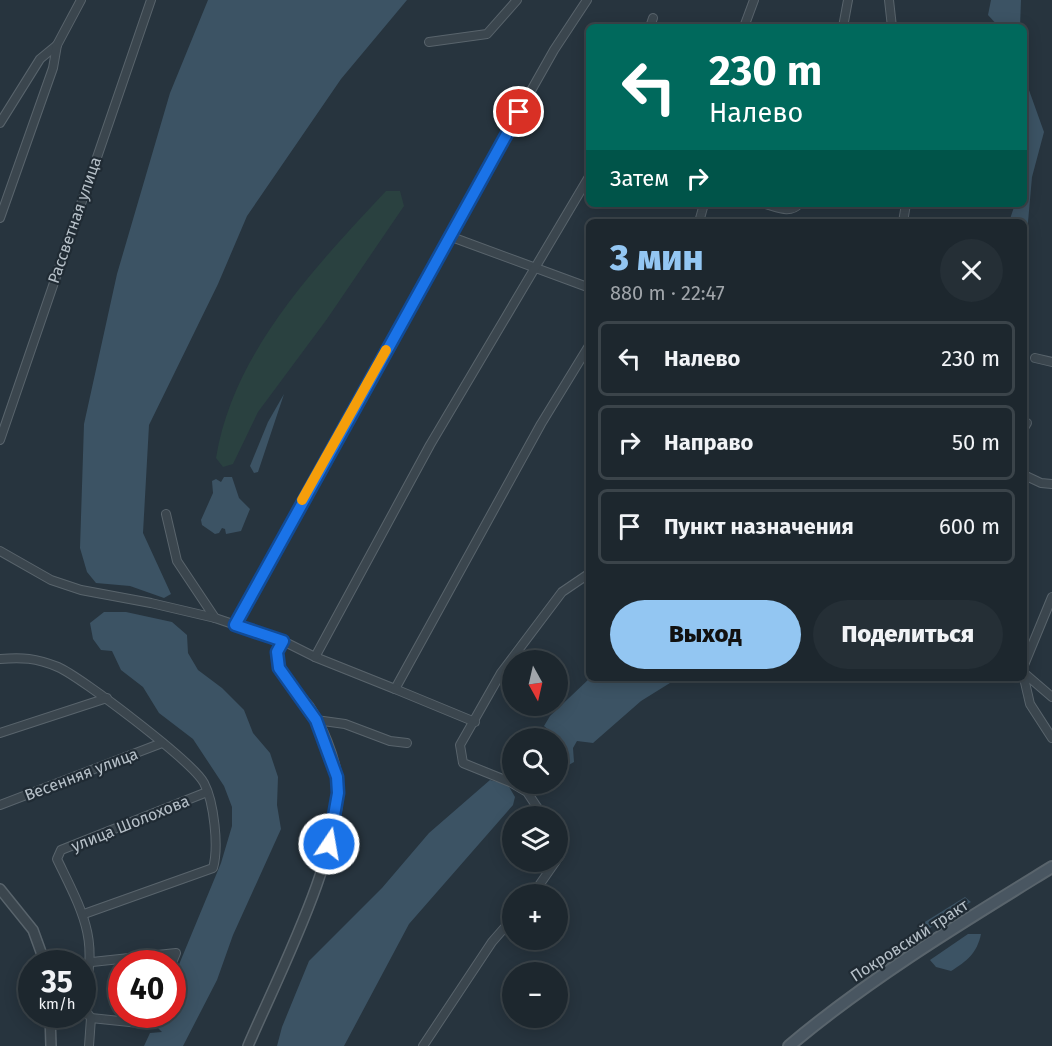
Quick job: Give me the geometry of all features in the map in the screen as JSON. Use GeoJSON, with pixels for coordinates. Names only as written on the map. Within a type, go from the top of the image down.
{"type":"FeatureCollection","features":[{"type":"Feature","properties":{"kind":"main road","name":"Покровский тракт"},"geometry":{"type":"LineString","coordinates":[[789,1046],[853,995],[906,957],[1052,867]]}},
{"type":"Feature","properties":{"kind":"street"},"geometry":{"type":"LineString","coordinates":[[0,218],[53,68],[57,45],[81,0]]}},
{"type":"Feature","properties":{"kind":"street","name":"Рассветная улица"},"geometry":{"type":"LineString","coordinates":[[0,440],[151,0]]}},
{"type":"Feature","properties":{"kind":"street"},"geometry":{"type":"LineString","coordinates":[[429,42],[487,34],[517,0]]}},
{"type":"Feature","properties":{"kind":"street"},"geometry":{"type":"LineString","coordinates":[[235,625],[449,236],[554,50],[587,0]]}},
{"type":"Feature","properties":{"kind":"street"},"geometry":{"type":"LineString","coordinates":[[745,24],[754,0]]}},
{"type":"Feature","properties":{"kind":"street"},"geometry":{"type":"LineString","coordinates":[[844,24],[848,0]]}},
{"type":"Feature","properties":{"kind":"street"},"geometry":{"type":"LineString","coordinates":[[889,0],[892,24]]}},
{"type":"Feature","properties":{"kind":"street"},"geometry":{"type":"LineString","coordinates":[[651,24],[653,18]]}},
{"type":"Feature","properties":{"kind":"street"},"geometry":{"type":"LineString","coordinates":[[0,123],[40,59],[57,45]]}},
{"type":"Feature","properties":{"kind":"street"},"geometry":{"type":"LineString","coordinates":[[315,657],[430,445],[586,182]]}},
{"type":"Feature","properties":{"kind":"street"},"geometry":{"type":"LineString","coordinates":[[776,207],[788,210],[797,207]]}},
{"type":"Feature","properties":{"kind":"street"},"geometry":{"type":"LineString","coordinates":[[449,236],[586,287]]}},
{"type":"Feature","properties":{"kind":"street"},"geometry":{"type":"LineString","coordinates":[[395,689],[542,424],[586,351]]}},
{"type":"Feature","properties":{"kind":"street"},"geometry":{"type":"LineString","coordinates":[[1035,358],[1052,362]]}},
{"type":"Feature","properties":{"kind":"street"},"geometry":{"type":"LineString","coordinates":[[1027,476],[1041,483],[1052,484]]}},
{"type":"Feature","properties":{"kind":"street"},"geometry":{"type":"LineString","coordinates":[[166,514],[177,561],[215,618]]}},
{"type":"Feature","properties":{"kind":"street"},"geometry":{"type":"LineString","coordinates":[[0,551],[51,580],[81,590],[215,618],[283,641],[315,657],[475,722]]}},
{"type":"Feature","properties":{"kind":"street"},"geometry":{"type":"LineString","coordinates":[[536,806],[527,792],[510,782],[463,764],[460,745],[501,673],[536,624],[562,592],[586,576]]}},
{"type":"Feature","properties":{"kind":"street"},"geometry":{"type":"LineString","coordinates":[[1027,658],[1052,597]]}},
{"type":"Feature","properties":{"kind":"street"},"geometry":{"type":"LineString","coordinates":[[248,1046],[310,902],[333,824],[338,793],[337,777],[316,720],[279,668],[277,652],[283,641]]}},
{"type":"Feature","properties":{"kind":"street"},"geometry":{"type":"LineString","coordinates":[[0,658],[24,656],[58,667],[82,680],[162,743],[203,781],[213,809],[215,863],[213,868],[84,914],[90,950]]}},
{"type":"Feature","properties":{"kind":"street"},"geometry":{"type":"LineString","coordinates":[[1027,676],[1052,697]]}},
{"type":"Feature","properties":{"kind":"street"},"geometry":{"type":"LineString","coordinates":[[1025,681],[1030,704],[1052,738]]}},
{"type":"Feature","properties":{"kind":"street"},"geometry":{"type":"LineString","coordinates":[[0,733],[107,698]]}},
{"type":"Feature","properties":{"kind":"street"},"geometry":{"type":"LineString","coordinates":[[316,720],[345,724],[390,741],[407,743]]}},
{"type":"Feature","properties":{"kind":"street","name":"Весенняя улица"},"geometry":{"type":"LineString","coordinates":[[0,805],[162,743]]}},
{"type":"Feature","properties":{"kind":"street","name":"улица Шолохова"},"geometry":{"type":"LineString","coordinates":[[84,914],[57,859],[62,850],[207,792]]}},
{"type":"Feature","properties":{"kind":"street"},"geometry":{"type":"LineString","coordinates":[[0,889],[33,930],[40,950]]}},
{"type":"Feature","properties":{"kind":"street"},"geometry":{"type":"LineString","coordinates":[[423,1046],[502,931]]}},
{"type":"Feature","properties":{"kind":"street"},"geometry":{"type":"LineString","coordinates":[[50,1028],[51,1046]]}},
{"type":"Feature","properties":{"kind":"street"},"geometry":{"type":"LineString","coordinates":[[89,1046],[90,1028]]}},
{"type":"Feature","properties":{"kind":"green space"},"geometry":{"type":"Polygon","coordinates":[[[386,191],[400,191],[404,206],[327,319],[258,412],[233,464],[223,467],[216,458],[225,419],[240,382],[259,347],[306,280],[386,191]]]}},
{"type":"Feature","properties":{"kind":"water"},"geometry":{"type":"Polygon","coordinates":[[[208,0],[407,0],[341,79],[247,216],[218,284],[149,425],[143,533],[171,594],[164,598],[130,586],[96,583],[87,572],[80,548],[84,424],[117,274],[170,93],[208,0]]]}},
{"type":"Feature","properties":{"kind":"water"},"geometry":{"type":"Polygon","coordinates":[[[991,0],[1021,0],[1020,24],[996,24],[988,15],[991,0]]]}},
{"type":"Feature","properties":{"kind":"water"},"geometry":{"type":"Polygon","coordinates":[[[1027,85],[1044,132],[1032,177],[1027,233],[1027,219],[1010,219],[1014,207],[1027,207],[1027,85]]]}},
{"type":"Feature","properties":{"kind":"water"},"geometry":{"type":"Polygon","coordinates":[[[284,394],[258,472],[254,473],[250,466],[268,422],[284,394]]]}},
{"type":"Feature","properties":{"kind":"water"},"geometry":{"type":"Polygon","coordinates":[[[224,477],[232,477],[239,498],[250,509],[241,531],[226,534],[225,529],[222,528],[219,533],[215,534],[202,525],[201,520],[213,493],[212,481],[216,479],[221,482],[224,477]]]}},
{"type":"Feature","properties":{"kind":"water"},"geometry":{"type":"Polygon","coordinates":[[[104,612],[126,612],[172,622],[187,635],[188,653],[198,670],[222,688],[244,710],[253,733],[270,753],[278,777],[277,805],[281,829],[233,935],[217,980],[183,1046],[144,1046],[150,1033],[162,1032],[158,1028],[186,1028],[185,950],[221,863],[232,826],[232,807],[224,786],[193,739],[159,713],[143,687],[121,670],[112,651],[101,650],[93,639],[90,623],[104,612]]]}},
{"type":"Feature","properties":{"kind":"water"},"geometry":{"type":"Polygon","coordinates":[[[587,681],[673,681],[641,701],[593,743],[577,741],[573,748],[574,762],[568,765],[568,728],[544,726],[550,716],[568,716],[568,699],[587,681]]]}},
{"type":"Feature","properties":{"kind":"water"},"geometry":{"type":"Polygon","coordinates":[[[490,780],[502,783],[502,794],[513,794],[515,797],[512,806],[502,806],[502,818],[409,924],[344,1046],[277,1046],[282,1027],[309,961],[382,888],[429,833],[490,780]]]}},
{"type":"Feature","properties":{"kind":"water"},"geometry":{"type":"Polygon","coordinates":[[[965,897],[971,902],[946,916],[944,920],[941,919],[924,933],[920,940],[911,944],[915,938],[911,934],[917,932],[920,925],[965,897]]]}},
{"type":"Feature","properties":{"kind":"water"},"geometry":{"type":"Polygon","coordinates":[[[968,934],[981,934],[974,951],[957,967],[951,971],[936,967],[930,960],[968,934]]]}},
{"type":"Feature","properties":{"kind":"slow traffic"},"geometry":{"type":"LineString","coordinates":[[302,500],[386,350]]}},
{"type":"Feature","properties":{"kind":"route"},"geometry":{"type":"LineString","coordinates":[[329,844],[338,793],[337,777],[316,720],[279,668],[277,652],[283,641],[235,625],[304,496],[519,112]]}}]}
